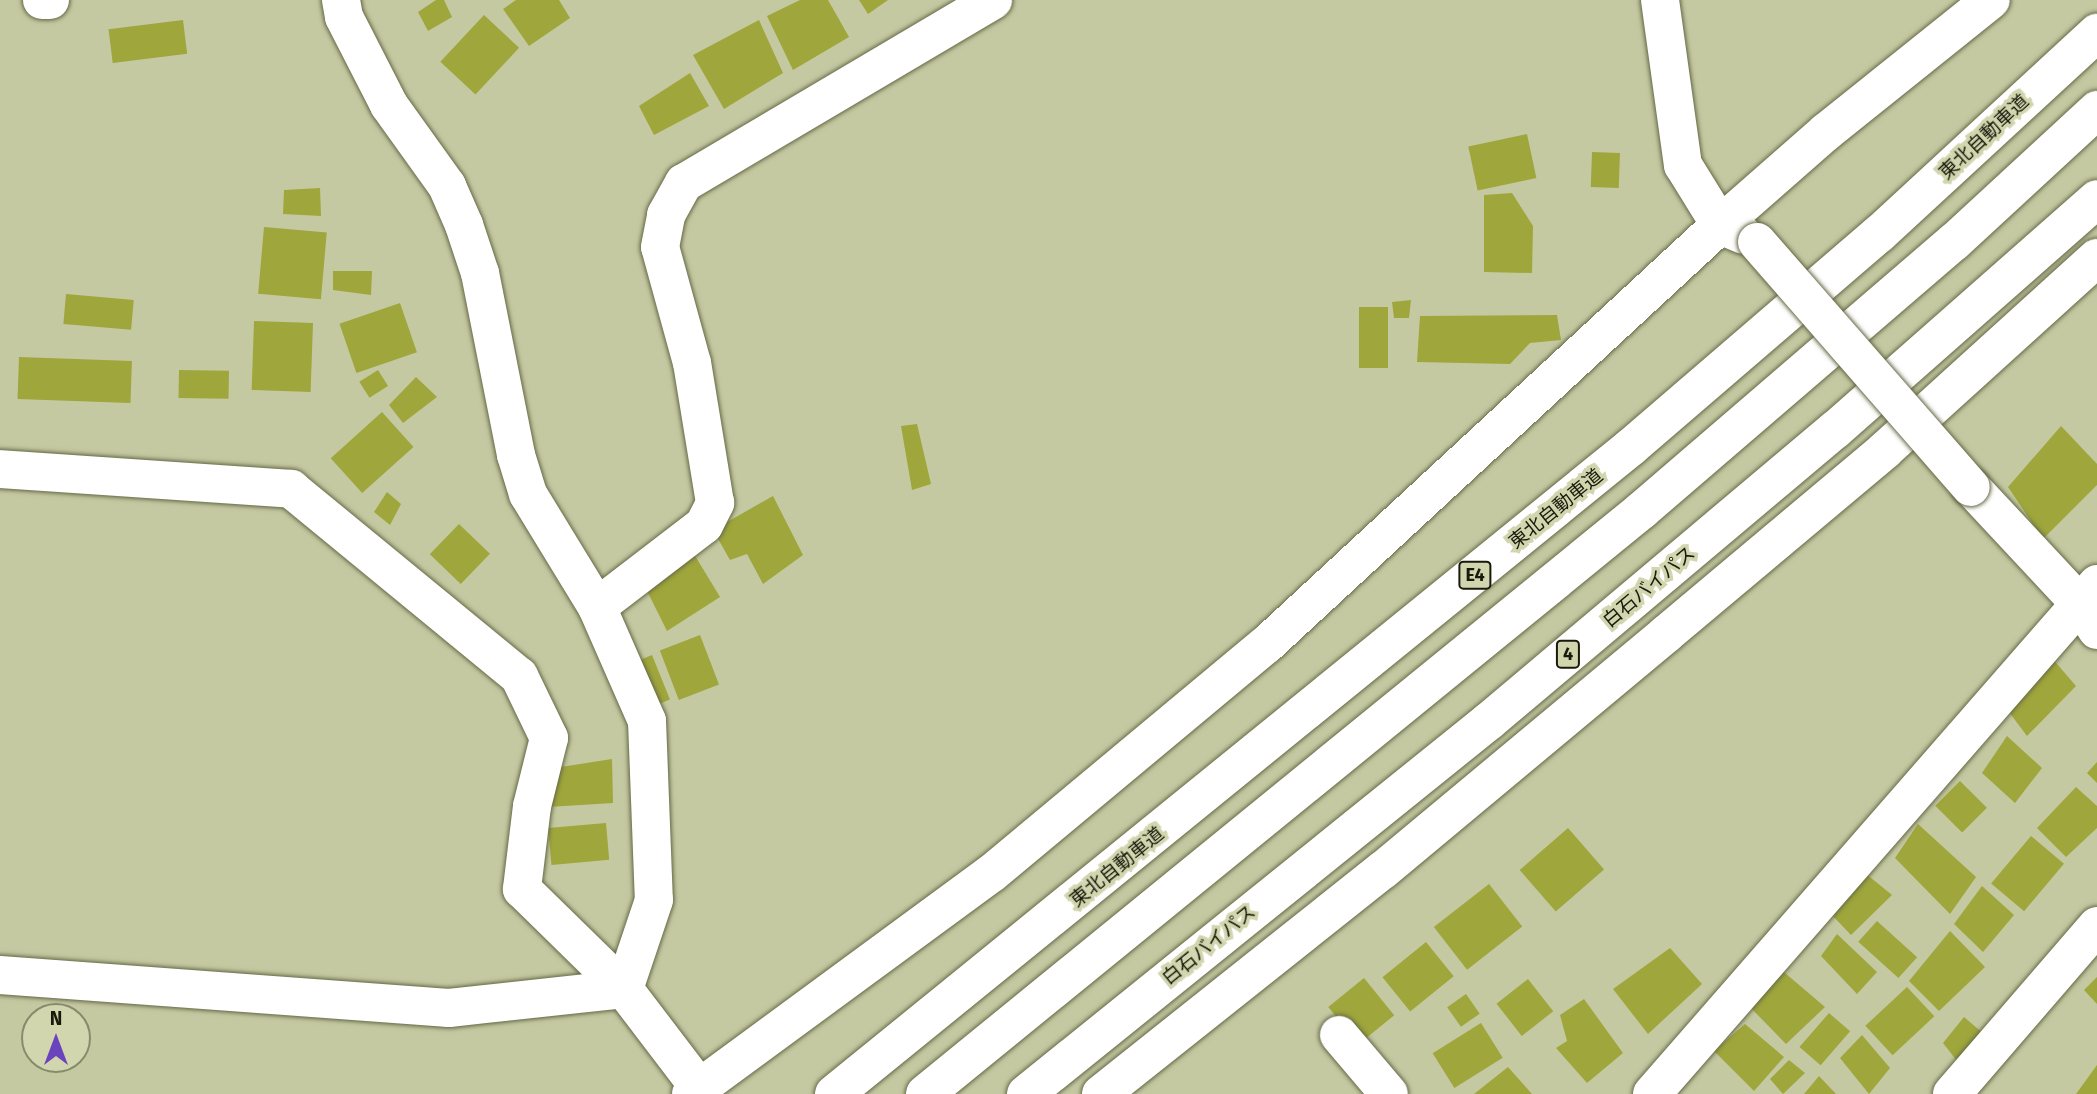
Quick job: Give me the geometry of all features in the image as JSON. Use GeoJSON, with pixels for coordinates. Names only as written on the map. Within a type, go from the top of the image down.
{"type":"FeatureCollection","features":[{"type":"Feature","properties":{"kind":"main road"},"geometry":{"type":"LineString","coordinates":[[42,0],[50,0]]}},
{"type":"Feature","properties":{"kind":"main road"},"geometry":{"type":"LineString","coordinates":[[341,0],[344,17],[389,104],[447,186],[464,225],[480,273],[516,455],[528,494],[597,607],[647,721],[654,900],[624,989]]}},
{"type":"Feature","properties":{"kind":"main road"},"geometry":{"type":"LineString","coordinates":[[597,607],[704,525],[715,503],[692,363],[660,247],[666,215],[684,183],[993,0]]}},
{"type":"Feature","properties":{"kind":"main road"},"geometry":{"type":"LineString","coordinates":[[1652,1094],[2091,606],[1970,486],[1757,242],[1720,225],[1683,164],[1660,0]]}},
{"type":"Feature","properties":{"kind":"main road"},"geometry":{"type":"LineString","coordinates":[[0,469],[291,489],[519,676],[549,738],[532,806],[522,890],[624,989],[698,1092],[992,873],[1266,645],[1720,225],[1826,132],[1991,0]]}},
{"type":"Feature","properties":{"kind":"main road","name":"東北自動車道"},"geometry":{"type":"LineString","coordinates":[[834,1094],[1631,447],[1879,234],[2097,33]]}},
{"type":"Feature","properties":{"kind":"main road"},"geometry":{"type":"LineString","coordinates":[[925,1094],[1642,510],[1954,242],[2097,110]]}},
{"type":"Feature","properties":{"kind":"main road","name":"白石バイパス"},"geometry":{"type":"LineString","coordinates":[[1026,1094],[1499,712],[1835,430],[2097,199]]}},
{"type":"Feature","properties":{"kind":"main road","name":"4"},"geometry":{"type":"LineString","coordinates":[[1101,1094],[1372,879],[1666,634],[1885,450],[2097,258]]}},
{"type":"Feature","properties":{"kind":"main road"},"geometry":{"type":"LineString","coordinates":[[1952,1094],[2097,926]]}},
{"type":"Feature","properties":{"kind":"main road"},"geometry":{"type":"LineString","coordinates":[[0,975],[449,1008],[624,989]]}},
{"type":"Feature","properties":{"kind":"main road"},"geometry":{"type":"LineString","coordinates":[[1339,1035],[1389,1094]]}},
{"type":"Feature","properties":{"kind":"building"},"geometry":{"type":"Polygon","coordinates":[[[436,0],[444,0],[452,17],[428,31],[418,12],[436,0]]]}},
{"type":"Feature","properties":{"kind":"building"},"geometry":{"type":"Polygon","coordinates":[[[516,0],[559,0],[570,18],[529,46],[503,9],[516,0]]]}},
{"type":"Feature","properties":{"kind":"building"},"geometry":{"type":"Polygon","coordinates":[[[800,0],[828,0],[849,37],[793,70],[767,16],[800,0]]]}},
{"type":"Feature","properties":{"kind":"building"},"geometry":{"type":"Polygon","coordinates":[[[859,0],[888,0],[868,14],[859,0]]]}},
{"type":"Feature","properties":{"kind":"building"},"geometry":{"type":"Polygon","coordinates":[[[484,15],[519,48],[475,95],[440,62],[484,15]]]}},
{"type":"Feature","properties":{"kind":"building"},"geometry":{"type":"Polygon","coordinates":[[[183,20],[187,54],[113,63],[109,29],[183,20]]]}},
{"type":"Feature","properties":{"kind":"building"},"geometry":{"type":"Polygon","coordinates":[[[759,20],[783,73],[724,109],[693,55],[759,20]]]}},
{"type":"Feature","properties":{"kind":"building"},"geometry":{"type":"Polygon","coordinates":[[[690,73],[709,106],[654,135],[639,106],[690,73]]]}},
{"type":"Feature","properties":{"kind":"building"},"geometry":{"type":"Polygon","coordinates":[[[1527,134],[1536,178],[1478,190],[1468,146],[1527,134]]]}},
{"type":"Feature","properties":{"kind":"building"},"geometry":{"type":"Polygon","coordinates":[[[1592,152],[1620,153],[1619,188],[1591,187],[1592,152]]]}},
{"type":"Feature","properties":{"kind":"building"},"geometry":{"type":"Polygon","coordinates":[[[320,188],[321,216],[283,214],[284,190],[320,188]]]}},
{"type":"Feature","properties":{"kind":"building"},"geometry":{"type":"Polygon","coordinates":[[[1512,193],[1533,226],[1532,273],[1484,272],[1484,195],[1512,193]]]}},
{"type":"Feature","properties":{"kind":"building"},"geometry":{"type":"Polygon","coordinates":[[[264,227],[327,232],[321,299],[258,294],[264,227]]]}},
{"type":"Feature","properties":{"kind":"building"},"geometry":{"type":"Polygon","coordinates":[[[333,271],[372,271],[371,295],[333,290],[333,271]]]}},
{"type":"Feature","properties":{"kind":"building"},"geometry":{"type":"Polygon","coordinates":[[[66,294],[134,300],[131,330],[63,324],[66,294]]]}},
{"type":"Feature","properties":{"kind":"building"},"geometry":{"type":"Polygon","coordinates":[[[1411,300],[1409,318],[1394,318],[1392,302],[1411,300]]]}},
{"type":"Feature","properties":{"kind":"building"},"geometry":{"type":"Polygon","coordinates":[[[400,303],[417,352],[356,373],[339,324],[400,303]]]}},
{"type":"Feature","properties":{"kind":"building"},"geometry":{"type":"Polygon","coordinates":[[[1359,307],[1388,307],[1388,368],[1359,368],[1359,307]]]}},
{"type":"Feature","properties":{"kind":"building"},"geometry":{"type":"Polygon","coordinates":[[[1557,315],[1561,340],[1530,343],[1510,364],[1417,362],[1420,316],[1557,315]]]}},
{"type":"Feature","properties":{"kind":"building"},"geometry":{"type":"Polygon","coordinates":[[[254,321],[313,323],[311,392],[252,390],[254,321]]]}},
{"type":"Feature","properties":{"kind":"building"},"geometry":{"type":"Polygon","coordinates":[[[19,357],[132,361],[130,403],[18,399],[19,357]]]}},
{"type":"Feature","properties":{"kind":"building"},"geometry":{"type":"Polygon","coordinates":[[[179,370],[229,371],[229,399],[179,398],[179,370]]]}},
{"type":"Feature","properties":{"kind":"building"},"geometry":{"type":"Polygon","coordinates":[[[378,370],[388,386],[369,398],[359,382],[378,370]]]}},
{"type":"Feature","properties":{"kind":"building"},"geometry":{"type":"Polygon","coordinates":[[[416,377],[437,397],[403,423],[389,405],[416,377]]]}},
{"type":"Feature","properties":{"kind":"building"},"geometry":{"type":"Polygon","coordinates":[[[382,412],[413,447],[362,493],[331,458],[382,412]]]}},
{"type":"Feature","properties":{"kind":"building"},"geometry":{"type":"Polygon","coordinates":[[[917,424],[931,484],[912,490],[901,426],[917,424]]]}},
{"type":"Feature","properties":{"kind":"building"},"geometry":{"type":"Polygon","coordinates":[[[2061,426],[2097,464],[2097,485],[2043,539],[2008,487],[2061,426]]]}},
{"type":"Feature","properties":{"kind":"building"},"geometry":{"type":"Polygon","coordinates":[[[387,492],[401,504],[390,525],[374,512],[387,492]]]}},
{"type":"Feature","properties":{"kind":"building"},"geometry":{"type":"Polygon","coordinates":[[[773,496],[803,555],[763,584],[747,554],[730,560],[713,530],[773,496]]]}},
{"type":"Feature","properties":{"kind":"building"},"geometry":{"type":"Polygon","coordinates":[[[459,524],[490,554],[461,584],[430,554],[459,524]]]}},
{"type":"Feature","properties":{"kind":"building"},"geometry":{"type":"Polygon","coordinates":[[[694,554],[720,597],[667,631],[646,589],[694,554]]]}},
{"type":"Feature","properties":{"kind":"building"},"geometry":{"type":"Polygon","coordinates":[[[700,635],[719,684],[679,700],[660,650],[700,635]]]}},
{"type":"Feature","properties":{"kind":"building"},"geometry":{"type":"Polygon","coordinates":[[[652,655],[670,700],[650,708],[632,663],[652,655]]]}},
{"type":"Feature","properties":{"kind":"building"},"geometry":{"type":"Polygon","coordinates":[[[2051,657],[2076,686],[2027,736],[2006,708],[2051,657]]]}},
{"type":"Feature","properties":{"kind":"building"},"geometry":{"type":"Polygon","coordinates":[[[2007,736],[2042,768],[2015,803],[1982,773],[2007,736]]]}},
{"type":"Feature","properties":{"kind":"building"},"geometry":{"type":"Polygon","coordinates":[[[612,759],[613,803],[548,807],[548,769],[612,759]]]}},
{"type":"Feature","properties":{"kind":"building"},"geometry":{"type":"Polygon","coordinates":[[[2097,762],[2097,783],[2087,773],[2097,762]]]}},
{"type":"Feature","properties":{"kind":"building"},"geometry":{"type":"Polygon","coordinates":[[[1960,781],[1987,808],[1962,833],[1935,806],[1960,781]]]}},
{"type":"Feature","properties":{"kind":"building"},"geometry":{"type":"Polygon","coordinates":[[[2076,787],[2097,806],[2097,828],[2066,857],[2037,828],[2076,787]]]}},
{"type":"Feature","properties":{"kind":"building"},"geometry":{"type":"Polygon","coordinates":[[[606,823],[609,860],[551,865],[548,828],[606,823]]]}},
{"type":"Feature","properties":{"kind":"building"},"geometry":{"type":"Polygon","coordinates":[[[1918,824],[1976,877],[1950,914],[1895,858],[1918,824]]]}},
{"type":"Feature","properties":{"kind":"building"},"geometry":{"type":"Polygon","coordinates":[[[1568,828],[1604,870],[1556,911],[1520,870],[1568,828]]]}},
{"type":"Feature","properties":{"kind":"building"},"geometry":{"type":"Polygon","coordinates":[[[2031,836],[2064,864],[2024,911],[1991,883],[2031,836]]]}},
{"type":"Feature","properties":{"kind":"building"},"geometry":{"type":"Polygon","coordinates":[[[1865,873],[1892,895],[1851,935],[1829,912],[1865,873]]]}},
{"type":"Feature","properties":{"kind":"building"},"geometry":{"type":"Polygon","coordinates":[[[1489,884],[1522,927],[1467,970],[1434,927],[1489,884]]]}},
{"type":"Feature","properties":{"kind":"building"},"geometry":{"type":"Polygon","coordinates":[[[1982,886],[2014,915],[1983,952],[1954,924],[1982,886]]]}},
{"type":"Feature","properties":{"kind":"building"},"geometry":{"type":"Polygon","coordinates":[[[1877,921],[1917,957],[1898,978],[1858,942],[1877,921]]]}},
{"type":"Feature","properties":{"kind":"building"},"geometry":{"type":"Polygon","coordinates":[[[1950,931],[1985,967],[1939,1011],[1909,981],[1950,931]]]}},
{"type":"Feature","properties":{"kind":"building"},"geometry":{"type":"Polygon","coordinates":[[[1837,934],[1877,972],[1857,994],[1821,956],[1837,934]]]}},
{"type":"Feature","properties":{"kind":"building"},"geometry":{"type":"Polygon","coordinates":[[[1426,942],[1454,976],[1410,1011],[1382,977],[1426,942]]]}},
{"type":"Feature","properties":{"kind":"building"},"geometry":{"type":"Polygon","coordinates":[[[1670,948],[1702,984],[1648,1034],[1613,989],[1670,948]]]}},
{"type":"Feature","properties":{"kind":"building"},"geometry":{"type":"Polygon","coordinates":[[[1778,967],[1825,1007],[1786,1044],[1747,1004],[1778,967]]]}},
{"type":"Feature","properties":{"kind":"building"},"geometry":{"type":"Polygon","coordinates":[[[2097,977],[2097,1004],[2084,990],[2097,977]]]}},
{"type":"Feature","properties":{"kind":"building"},"geometry":{"type":"Polygon","coordinates":[[[1364,978],[1394,1015],[1358,1044],[1328,1007],[1364,978]]]}},
{"type":"Feature","properties":{"kind":"building"},"geometry":{"type":"Polygon","coordinates":[[[1528,979],[1553,1011],[1522,1036],[1496,1004],[1528,979]]]}},
{"type":"Feature","properties":{"kind":"building"},"geometry":{"type":"Polygon","coordinates":[[[1907,987],[1934,1016],[1893,1055],[1865,1026],[1907,987]]]}},
{"type":"Feature","properties":{"kind":"building"},"geometry":{"type":"Polygon","coordinates":[[[1466,994],[1480,1014],[1461,1027],[1447,1007],[1466,994]]]}},
{"type":"Feature","properties":{"kind":"building"},"geometry":{"type":"Polygon","coordinates":[[[1584,999],[1623,1053],[1587,1083],[1556,1048],[1567,1041],[1560,1015],[1584,999]]]}},
{"type":"Feature","properties":{"kind":"building"},"geometry":{"type":"Polygon","coordinates":[[[1829,1013],[1850,1031],[1821,1065],[1799,1047],[1829,1013]]]}},
{"type":"Feature","properties":{"kind":"building"},"geometry":{"type":"Polygon","coordinates":[[[1964,1017],[1985,1035],[1957,1061],[1943,1043],[1964,1017]]]}},
{"type":"Feature","properties":{"kind":"building"},"geometry":{"type":"Polygon","coordinates":[[[1481,1023],[1503,1058],[1454,1088],[1433,1053],[1481,1023]]]}},
{"type":"Feature","properties":{"kind":"building"},"geometry":{"type":"Polygon","coordinates":[[[1745,1024],[1784,1057],[1754,1091],[1714,1051],[1745,1024]]]}},
{"type":"Feature","properties":{"kind":"building"},"geometry":{"type":"Polygon","coordinates":[[[1862,1035],[1890,1068],[1869,1094],[1840,1058],[1862,1035]]]}},
{"type":"Feature","properties":{"kind":"building"},"geometry":{"type":"Polygon","coordinates":[[[1789,1060],[1805,1073],[1783,1094],[1770,1079],[1789,1060]]]}},
{"type":"Feature","properties":{"kind":"building"},"geometry":{"type":"Polygon","coordinates":[[[2097,1065],[2097,1094],[2076,1094],[2097,1065]]]}},
{"type":"Feature","properties":{"kind":"building"},"geometry":{"type":"Polygon","coordinates":[[[1508,1067],[1532,1094],[1474,1094],[1508,1067]]]}},
{"type":"Feature","properties":{"kind":"building"},"geometry":{"type":"Polygon","coordinates":[[[1819,1076],[1836,1094],[1804,1094],[1819,1076]]]}}]}
